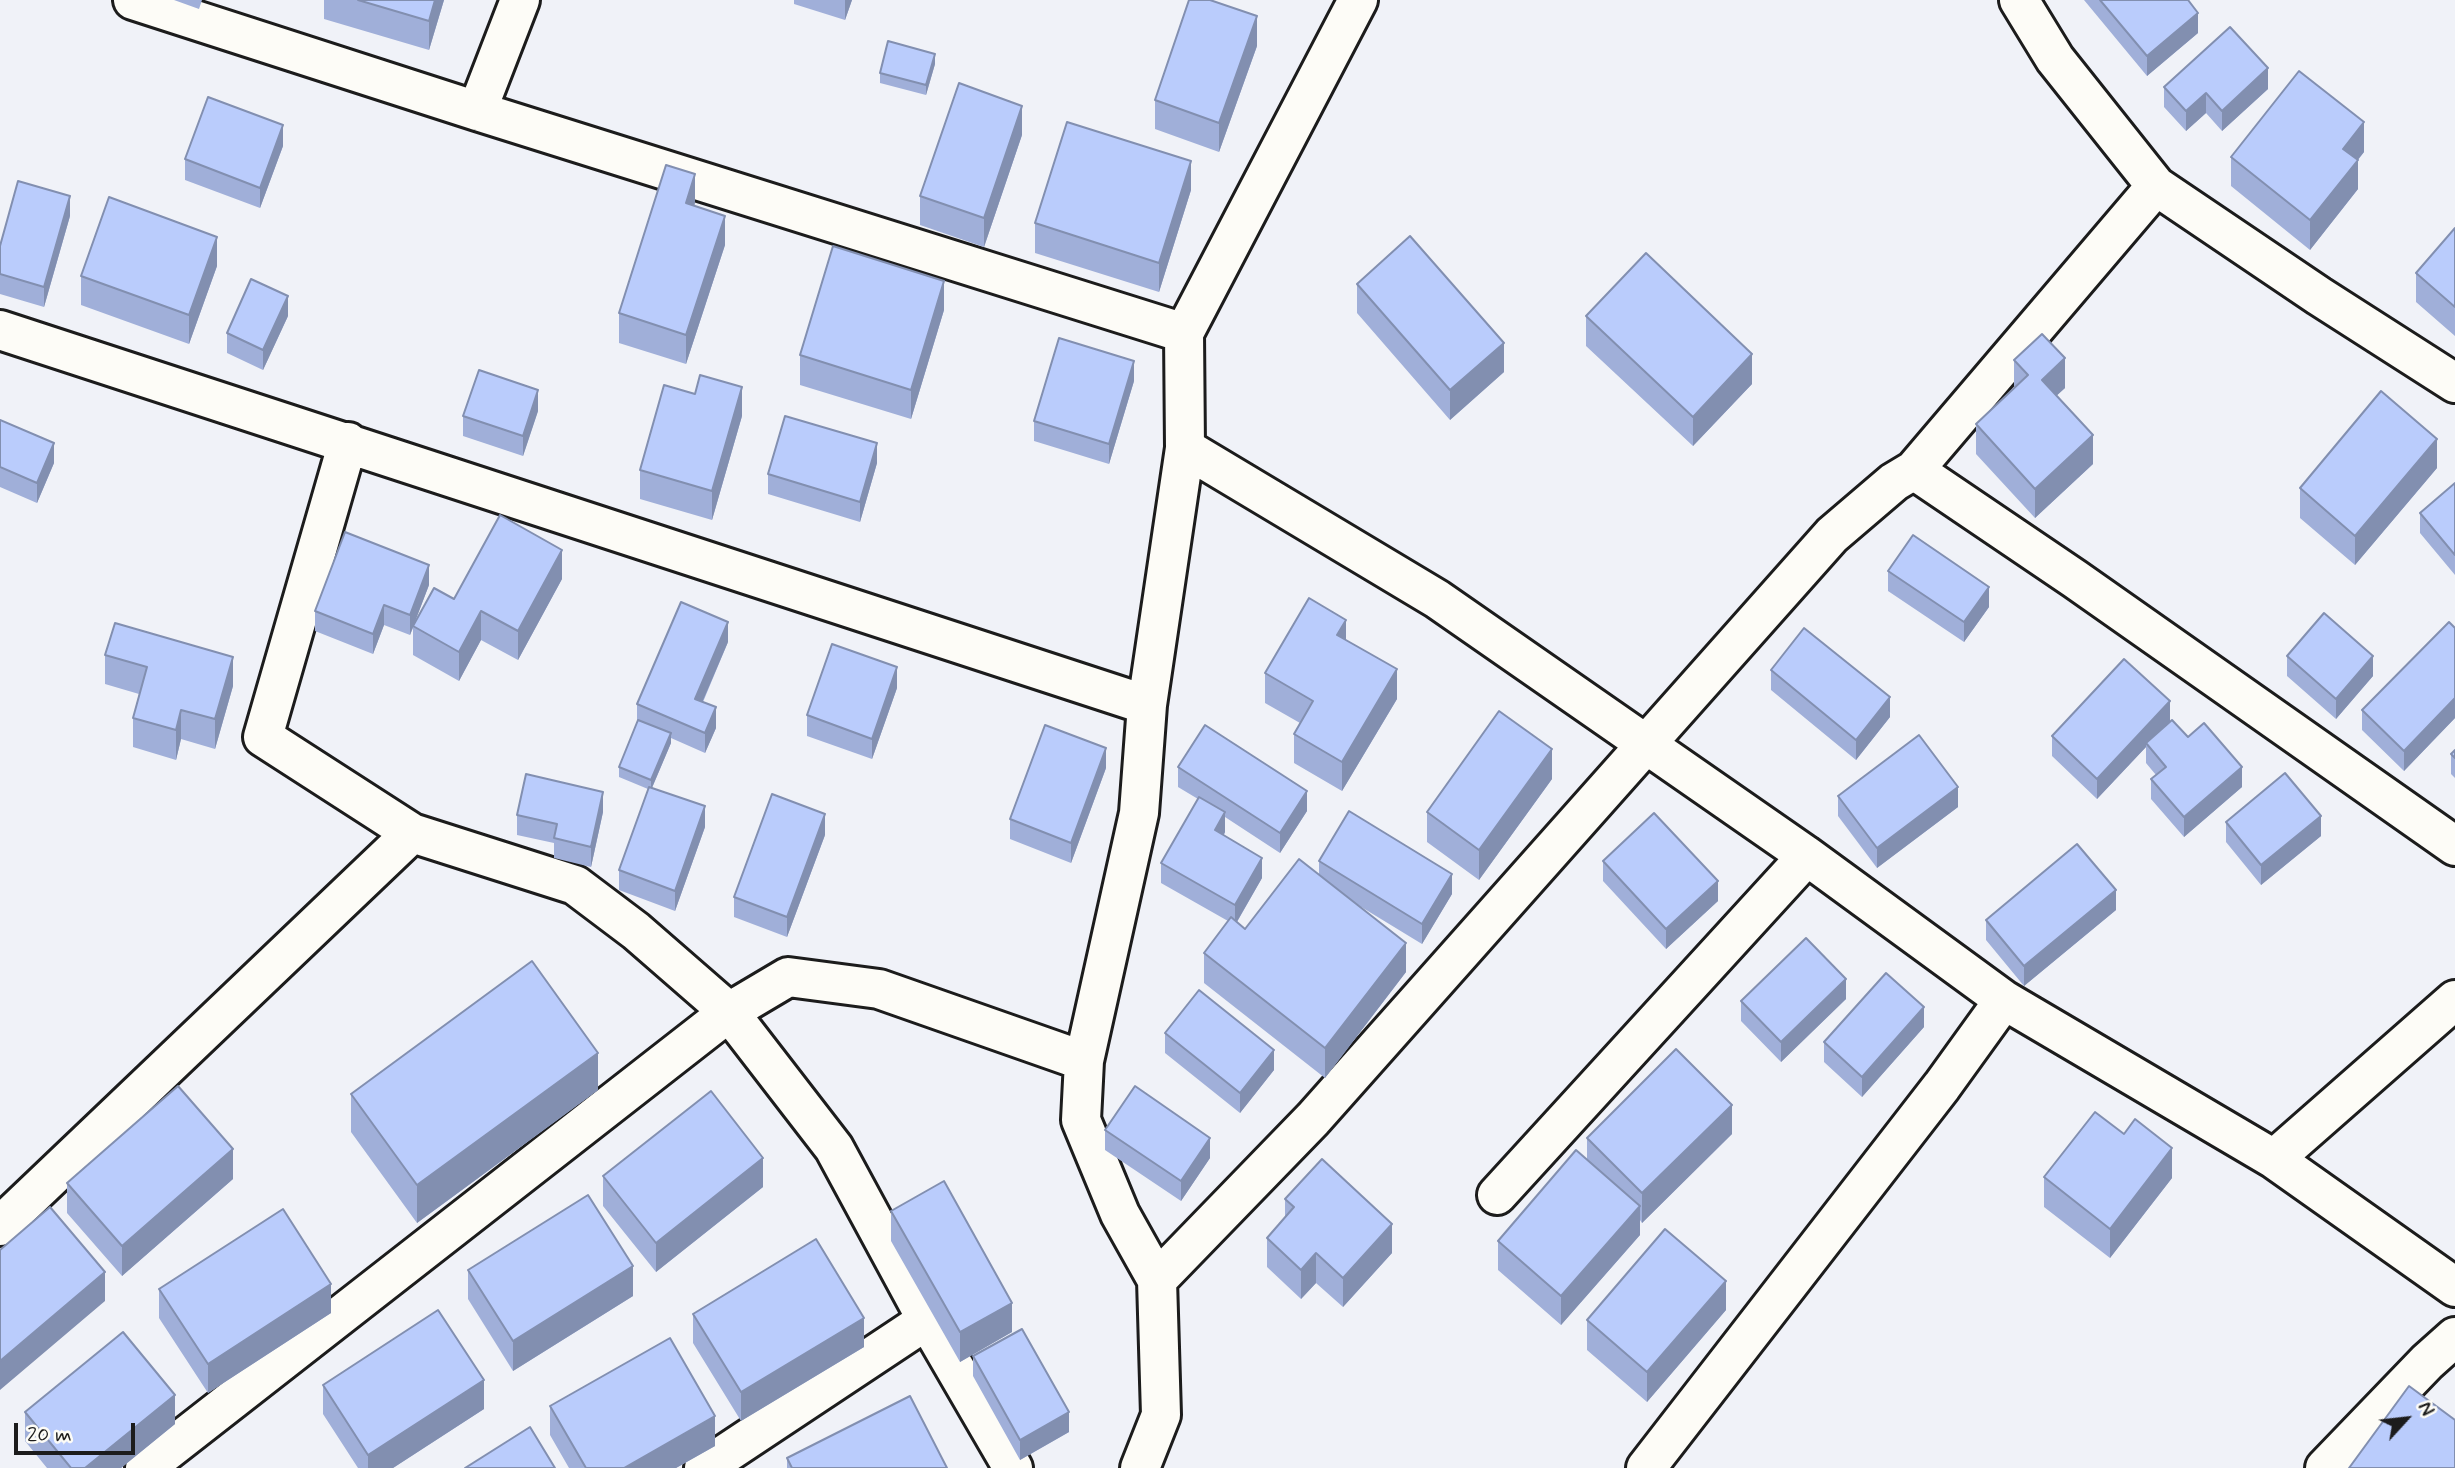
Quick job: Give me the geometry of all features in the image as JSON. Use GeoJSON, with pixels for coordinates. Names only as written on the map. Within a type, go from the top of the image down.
{"type":"FeatureCollection","features":[{"type":"Feature","properties":{"kind":"street"},"geometry":{"type":"LineString","coordinates":[[133,0],[1184,333]]}},
{"type":"Feature","properties":{"kind":"street"},"geometry":{"type":"LineString","coordinates":[[477,111],[520,0]]}},
{"type":"Feature","properties":{"kind":"street"},"geometry":{"type":"LineString","coordinates":[[2018,0],[2055,59],[2157,186],[2319,296],[2455,383]]}},
{"type":"Feature","properties":{"kind":"street"},"geometry":{"type":"LineString","coordinates":[[1140,1468],[1161,1415],[1157,1280],[1120,1214],[1081,1120],[1084,1061],[1139,813],[1147,705],[1185,448],[1184,333],[1343,4]]}},
{"type":"Feature","properties":{"kind":"street"},"geometry":{"type":"LineString","coordinates":[[1157,1280],[1313,1119],[1832,535],[1894,482],[1914,470],[2157,186]]}},
{"type":"Feature","properties":{"kind":"street"},"geometry":{"type":"LineString","coordinates":[[0,330],[1147,705]]}},
{"type":"Feature","properties":{"kind":"street"},"geometry":{"type":"LineString","coordinates":[[348,442],[263,737],[412,832],[575,885],[636,931],[729,1012],[834,1148],[1013,1468]]}},
{"type":"Feature","properties":{"kind":"street"},"geometry":{"type":"LineString","coordinates":[[1185,448],[1437,599],[1807,856],[2004,1000],[2274,1159],[2455,1287]]}},
{"type":"Feature","properties":{"kind":"street"},"geometry":{"type":"LineString","coordinates":[[1914,470],[2075,579],[2455,846]]}},
{"type":"Feature","properties":{"kind":"street"},"geometry":{"type":"LineString","coordinates":[[0,1226],[412,832]]}},
{"type":"Feature","properties":{"kind":"street"},"geometry":{"type":"LineString","coordinates":[[1497,1195],[1807,856]]}},
{"type":"Feature","properties":{"kind":"street"},"geometry":{"type":"LineString","coordinates":[[145,1468],[729,1012],[788,977],[879,989],[1084,1061]]}},
{"type":"Feature","properties":{"kind":"street"},"geometry":{"type":"LineString","coordinates":[[2274,1159],[2455,999]]}},
{"type":"Feature","properties":{"kind":"street"},"geometry":{"type":"LineString","coordinates":[[1646,1468],[1942,1086],[2004,1000]]}},
{"type":"Feature","properties":{"kind":"street"},"geometry":{"type":"LineString","coordinates":[[704,1468],[928,1320]]}},
{"type":"Feature","properties":{"kind":"street"},"geometry":{"type":"LineString","coordinates":[[2325,1468],[2427,1362],[2455,1337]]}},
{"type":"Feature","properties":{"kind":"building"},"geometry":{"type":"Polygon","coordinates":[[[358,0],[435,0],[429,21],[358,0]]]}},
{"type":"Feature","properties":{"kind":"building"},"geometry":{"type":"Polygon","coordinates":[[[1189,0],[1210,0],[1257,16],[1219,123],[1155,100],[1189,0]]]}},
{"type":"Feature","properties":{"kind":"building"},"geometry":{"type":"Polygon","coordinates":[[[2100,0],[2188,0],[2198,13],[2147,56],[2100,0]]]}},
{"type":"Feature","properties":{"kind":"building"},"geometry":{"type":"Polygon","coordinates":[[[2230,27],[2268,68],[2222,111],[2206,93],[2186,111],[2164,87],[2230,27]]]}},
{"type":"Feature","properties":{"kind":"building"},"geometry":{"type":"Polygon","coordinates":[[[888,41],[935,54],[926,85],[880,73],[888,41]]]}},
{"type":"Feature","properties":{"kind":"building"},"geometry":{"type":"Polygon","coordinates":[[[2299,71],[2364,122],[2343,149],[2358,160],[2310,220],[2231,157],[2299,71]]]}},
{"type":"Feature","properties":{"kind":"building"},"geometry":{"type":"Polygon","coordinates":[[[959,83],[1022,106],[984,218],[920,196],[959,83]]]}},
{"type":"Feature","properties":{"kind":"building"},"geometry":{"type":"Polygon","coordinates":[[[208,97],[283,125],[260,188],[185,159],[208,97]]]}},
{"type":"Feature","properties":{"kind":"building"},"geometry":{"type":"Polygon","coordinates":[[[1067,122],[1191,161],[1159,263],[1035,223],[1067,122]]]}},
{"type":"Feature","properties":{"kind":"building"},"geometry":{"type":"Polygon","coordinates":[[[666,165],[695,174],[686,203],[725,216],[686,335],[619,313],[666,165]]]}},
{"type":"Feature","properties":{"kind":"building"},"geometry":{"type":"Polygon","coordinates":[[[18,181],[70,196],[44,287],[0,274],[0,246],[18,181]]]}},
{"type":"Feature","properties":{"kind":"building"},"geometry":{"type":"Polygon","coordinates":[[[109,197],[217,237],[189,315],[81,276],[109,197]]]}},
{"type":"Feature","properties":{"kind":"building"},"geometry":{"type":"Polygon","coordinates":[[[2455,228],[2455,307],[2416,273],[2455,228]]]}},
{"type":"Feature","properties":{"kind":"building"},"geometry":{"type":"Polygon","coordinates":[[[1410,236],[1504,343],[1450,390],[1357,284],[1410,236]]]}},
{"type":"Feature","properties":{"kind":"building"},"geometry":{"type":"Polygon","coordinates":[[[833,246],[944,281],[911,390],[800,355],[833,246]]]}},
{"type":"Feature","properties":{"kind":"building"},"geometry":{"type":"Polygon","coordinates":[[[1646,253],[1752,354],[1693,417],[1586,316],[1646,253]]]}},
{"type":"Feature","properties":{"kind":"building"},"geometry":{"type":"Polygon","coordinates":[[[251,279],[288,296],[263,350],[227,333],[251,279]]]}},
{"type":"Feature","properties":{"kind":"building"},"geometry":{"type":"Polygon","coordinates":[[[2042,334],[2065,358],[2042,380],[2093,435],[2035,489],[1976,424],[2028,375],[2014,360],[2042,334]]]}},
{"type":"Feature","properties":{"kind":"building"},"geometry":{"type":"Polygon","coordinates":[[[1059,338],[1134,361],[1109,444],[1034,421],[1059,338]]]}},
{"type":"Feature","properties":{"kind":"building"},"geometry":{"type":"Polygon","coordinates":[[[479,370],[538,390],[523,436],[463,416],[479,370]]]}},
{"type":"Feature","properties":{"kind":"building"},"geometry":{"type":"Polygon","coordinates":[[[700,375],[742,387],[712,491],[640,470],[664,385],[695,394],[700,375]]]}},
{"type":"Feature","properties":{"kind":"building"},"geometry":{"type":"Polygon","coordinates":[[[2381,391],[2437,439],[2355,536],[2300,488],[2381,391]]]}},
{"type":"Feature","properties":{"kind":"building"},"geometry":{"type":"Polygon","coordinates":[[[785,416],[877,443],[860,502],[768,474],[785,416]]]}},
{"type":"Feature","properties":{"kind":"building"},"geometry":{"type":"Polygon","coordinates":[[[0,420],[54,443],[37,483],[0,467],[0,420]]]}},
{"type":"Feature","properties":{"kind":"building"},"geometry":{"type":"Polygon","coordinates":[[[2455,483],[2455,555],[2420,513],[2455,483]]]}},
{"type":"Feature","properties":{"kind":"building"},"geometry":{"type":"Polygon","coordinates":[[[500,515],[562,550],[518,631],[481,611],[459,652],[413,626],[434,588],[454,599],[500,515]]]}},
{"type":"Feature","properties":{"kind":"building"},"geometry":{"type":"Polygon","coordinates":[[[345,532],[429,565],[410,615],[384,605],[373,634],[315,611],[345,532]]]}},
{"type":"Feature","properties":{"kind":"building"},"geometry":{"type":"Polygon","coordinates":[[[1913,535],[1989,587],[1964,622],[1888,571],[1913,535]]]}},
{"type":"Feature","properties":{"kind":"building"},"geometry":{"type":"Polygon","coordinates":[[[1309,598],[1346,620],[1337,635],[1397,669],[1342,762],[1294,734],[1313,701],[1265,673],[1309,598]]]}},
{"type":"Feature","properties":{"kind":"building"},"geometry":{"type":"Polygon","coordinates":[[[681,602],[728,622],[695,699],[716,707],[705,733],[637,704],[681,602]]]}},
{"type":"Feature","properties":{"kind":"building"},"geometry":{"type":"Polygon","coordinates":[[[2324,613],[2373,656],[2336,699],[2287,656],[2324,613]]]}},
{"type":"Feature","properties":{"kind":"building"},"geometry":{"type":"Polygon","coordinates":[[[2449,622],[2455,628],[2455,698],[2404,751],[2362,710],[2449,622]]]}},
{"type":"Feature","properties":{"kind":"building"},"geometry":{"type":"Polygon","coordinates":[[[115,623],[233,657],[215,719],[181,710],[176,730],[133,718],[147,667],[105,655],[115,623]]]}},
{"type":"Feature","properties":{"kind":"building"},"geometry":{"type":"Polygon","coordinates":[[[1804,628],[1890,697],[1856,740],[1771,670],[1804,628]]]}},
{"type":"Feature","properties":{"kind":"building"},"geometry":{"type":"Polygon","coordinates":[[[832,644],[897,667],[872,739],[807,715],[832,644]]]}},
{"type":"Feature","properties":{"kind":"building"},"geometry":{"type":"Polygon","coordinates":[[[2124,659],[2170,701],[2097,779],[2052,736],[2124,659]]]}},
{"type":"Feature","properties":{"kind":"building"},"geometry":{"type":"Polygon","coordinates":[[[1499,711],[1552,749],[1479,850],[1427,812],[1499,711]]]}},
{"type":"Feature","properties":{"kind":"building"},"geometry":{"type":"Polygon","coordinates":[[[638,720],[671,733],[651,780],[619,767],[638,720]]]}},
{"type":"Feature","properties":{"kind":"building"},"geometry":{"type":"Polygon","coordinates":[[[2172,720],[2188,737],[2204,723],[2242,767],[2184,817],[2151,779],[2166,767],[2146,743],[2172,720]]]}},
{"type":"Feature","properties":{"kind":"building"},"geometry":{"type":"Polygon","coordinates":[[[1045,725],[1106,748],[1071,843],[1010,819],[1045,725]]]}},
{"type":"Feature","properties":{"kind":"building"},"geometry":{"type":"Polygon","coordinates":[[[1205,725],[1307,791],[1280,833],[1178,767],[1205,725]]]}},
{"type":"Feature","properties":{"kind":"building"},"geometry":{"type":"Polygon","coordinates":[[[1919,735],[1958,787],[1877,848],[1838,796],[1919,735]]]}},
{"type":"Feature","properties":{"kind":"building"},"geometry":{"type":"Polygon","coordinates":[[[2285,773],[2321,816],[2261,865],[2226,822],[2285,773]]]}},
{"type":"Feature","properties":{"kind":"building"},"geometry":{"type":"Polygon","coordinates":[[[526,774],[603,792],[591,847],[554,838],[557,824],[517,815],[526,774]]]}},
{"type":"Feature","properties":{"kind":"building"},"geometry":{"type":"Polygon","coordinates":[[[649,787],[705,806],[675,891],[619,870],[649,787]]]}},
{"type":"Feature","properties":{"kind":"building"},"geometry":{"type":"Polygon","coordinates":[[[772,794],[825,814],[787,917],[734,897],[772,794]]]}},
{"type":"Feature","properties":{"kind":"building"},"geometry":{"type":"Polygon","coordinates":[[[1199,797],[1225,812],[1215,830],[1262,858],[1235,905],[1161,863],[1199,797]]]}},
{"type":"Feature","properties":{"kind":"building"},"geometry":{"type":"Polygon","coordinates":[[[1349,811],[1452,874],[1422,924],[1319,861],[1349,811]]]}},
{"type":"Feature","properties":{"kind":"building"},"geometry":{"type":"Polygon","coordinates":[[[1654,813],[1718,881],[1666,929],[1603,861],[1654,813]]]}},
{"type":"Feature","properties":{"kind":"building"},"geometry":{"type":"Polygon","coordinates":[[[2077,844],[2116,890],[2024,966],[1986,920],[2077,844]]]}},
{"type":"Feature","properties":{"kind":"building"},"geometry":{"type":"Polygon","coordinates":[[[1299,859],[1406,943],[1325,1048],[1204,953],[1231,917],[1245,929],[1299,859]]]}},
{"type":"Feature","properties":{"kind":"building"},"geometry":{"type":"Polygon","coordinates":[[[1806,938],[1846,979],[1781,1042],[1741,1001],[1806,938]]]}},
{"type":"Feature","properties":{"kind":"building"},"geometry":{"type":"Polygon","coordinates":[[[532,961],[598,1053],[417,1185],[351,1094],[532,961]]]}},
{"type":"Feature","properties":{"kind":"building"},"geometry":{"type":"Polygon","coordinates":[[[1886,973],[1924,1007],[1862,1077],[1824,1042],[1886,973]]]}},
{"type":"Feature","properties":{"kind":"building"},"geometry":{"type":"Polygon","coordinates":[[[1199,990],[1274,1050],[1240,1093],[1165,1033],[1199,990]]]}},
{"type":"Feature","properties":{"kind":"building"},"geometry":{"type":"Polygon","coordinates":[[[1676,1049],[1732,1105],[1642,1193],[1587,1138],[1676,1049]]]}},
{"type":"Feature","properties":{"kind":"building"},"geometry":{"type":"Polygon","coordinates":[[[178,1086],[233,1149],[122,1246],[67,1183],[178,1086]]]}},
{"type":"Feature","properties":{"kind":"building"},"geometry":{"type":"Polygon","coordinates":[[[1135,1086],[1210,1138],[1181,1181],[1105,1130],[1135,1086]]]}},
{"type":"Feature","properties":{"kind":"building"},"geometry":{"type":"Polygon","coordinates":[[[711,1091],[763,1158],[656,1243],[603,1176],[711,1091]]]}},
{"type":"Feature","properties":{"kind":"building"},"geometry":{"type":"Polygon","coordinates":[[[2095,1112],[2124,1134],[2135,1119],[2172,1148],[2110,1229],[2044,1177],[2095,1112]]]}},
{"type":"Feature","properties":{"kind":"building"},"geometry":{"type":"Polygon","coordinates":[[[1576,1150],[1640,1206],[1561,1296],[1498,1241],[1576,1150]]]}},
{"type":"Feature","properties":{"kind":"building"},"geometry":{"type":"Polygon","coordinates":[[[1322,1159],[1392,1224],[1343,1278],[1316,1253],[1301,1270],[1267,1238],[1294,1207],[1285,1199],[1322,1159]]]}},
{"type":"Feature","properties":{"kind":"building"},"geometry":{"type":"Polygon","coordinates":[[[944,1181],[1012,1303],[960,1332],[891,1211],[944,1181]]]}},
{"type":"Feature","properties":{"kind":"building"},"geometry":{"type":"Polygon","coordinates":[[[588,1195],[633,1266],[513,1341],[468,1270],[588,1195]]]}},
{"type":"Feature","properties":{"kind":"building"},"geometry":{"type":"Polygon","coordinates":[[[50,1207],[105,1272],[0,1361],[0,1250],[50,1207]]]}},
{"type":"Feature","properties":{"kind":"building"},"geometry":{"type":"Polygon","coordinates":[[[283,1209],[331,1284],[208,1364],[159,1289],[283,1209]]]}},
{"type":"Feature","properties":{"kind":"building"},"geometry":{"type":"Polygon","coordinates":[[[1665,1229],[1726,1281],[1647,1372],[1587,1320],[1665,1229]]]}},
{"type":"Feature","properties":{"kind":"building"},"geometry":{"type":"Polygon","coordinates":[[[816,1239],[864,1318],[741,1392],[693,1314],[816,1239]]]}},
{"type":"Feature","properties":{"kind":"building"},"geometry":{"type":"Polygon","coordinates":[[[438,1310],[484,1380],[368,1455],[323,1385],[438,1310]]]}},
{"type":"Feature","properties":{"kind":"building"},"geometry":{"type":"Polygon","coordinates":[[[1022,1329],[1069,1412],[1020,1440],[973,1356],[1022,1329]]]}},
{"type":"Feature","properties":{"kind":"building"},"geometry":{"type":"Polygon","coordinates":[[[123,1332],[175,1395],[85,1468],[71,1468],[25,1412],[123,1332]]]}},
{"type":"Feature","properties":{"kind":"building"},"geometry":{"type":"Polygon","coordinates":[[[670,1338],[715,1416],[624,1468],[586,1468],[550,1406],[670,1338]]]}},
{"type":"Feature","properties":{"kind":"building"},"geometry":{"type":"Polygon","coordinates":[[[2409,1386],[2455,1420],[2455,1468],[2349,1468],[2409,1386]]]}},
{"type":"Feature","properties":{"kind":"building"},"geometry":{"type":"Polygon","coordinates":[[[910,1396],[947,1468],[792,1468],[787,1458],[910,1396]]]}},
{"type":"Feature","properties":{"kind":"building"},"geometry":{"type":"Polygon","coordinates":[[[530,1427],[555,1468],[465,1468],[530,1427]]]}}]}
